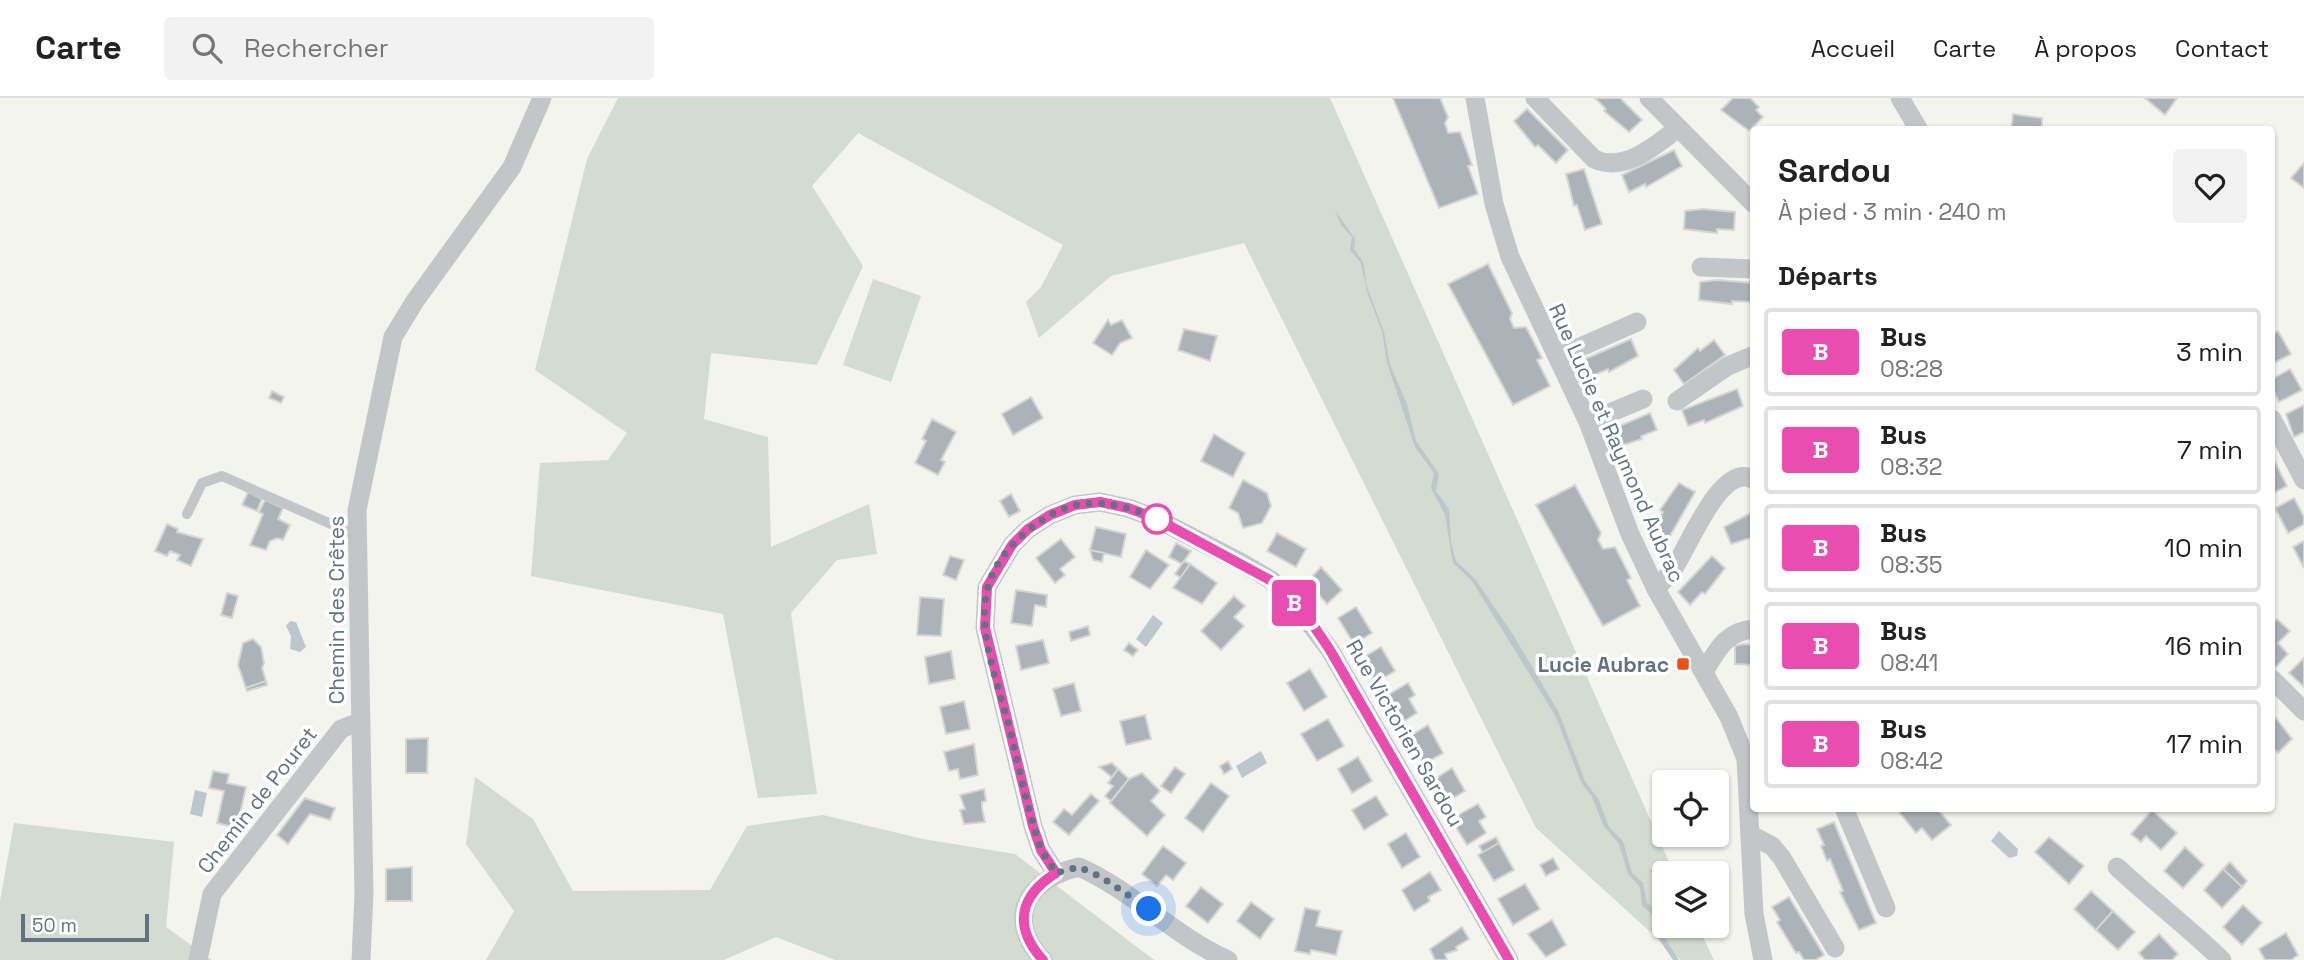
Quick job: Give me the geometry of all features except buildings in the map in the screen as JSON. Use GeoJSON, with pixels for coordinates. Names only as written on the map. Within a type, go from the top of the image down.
{"type":"FeatureCollection","features":[{"type":"Feature","properties":{"kind":"street","name":"Chemin des Crêtes"},"geometry":{"type":"LineString","coordinates":[[362,960],[364,894],[357,510],[393,337],[415,301],[512,167],[542,98]]}},
{"type":"Feature","properties":{"kind":"street","name":"Rue Lucie et Raymond Aubrac"},"geometry":{"type":"LineString","coordinates":[[1475,98],[1494,204],[1510,257],[1588,422],[1630,534],[1656,589],[1704,672],[1745,734],[1754,914],[1763,960]]}},
{"type":"Feature","properties":{"kind":"street"},"geometry":{"type":"LineString","coordinates":[[1535,98],[1594,159],[1604,163],[1616,164],[1632,158],[1658,144],[1678,128]]}},
{"type":"Feature","properties":{"kind":"street"},"geometry":{"type":"LineString","coordinates":[[1649,98],[1750,200]]}},
{"type":"Feature","properties":{"kind":"street"},"geometry":{"type":"LineString","coordinates":[[1900,98],[1917,126]]}},
{"type":"Feature","properties":{"kind":"street"},"geometry":{"type":"LineString","coordinates":[[1701,267],[1750,269]]}},
{"type":"Feature","properties":{"kind":"street"},"geometry":{"type":"LineString","coordinates":[[1558,356],[1637,322]]}},
{"type":"Feature","properties":{"kind":"street"},"geometry":{"type":"LineString","coordinates":[[1676,401],[1728,366],[1750,357]]}},
{"type":"Feature","properties":{"kind":"street"},"geometry":{"type":"LineString","coordinates":[[1588,422],[1643,399]]}},
{"type":"Feature","properties":{"kind":"street"},"geometry":{"type":"LineString","coordinates":[[2275,425],[2304,480]]}},
{"type":"Feature","properties":{"kind":"street"},"geometry":{"type":"LineString","coordinates":[[1656,589],[1675,568],[1719,491],[1736,478],[1750,480]]}},
{"type":"Feature","properties":{"kind":"street","name":"Rue Victorien Sardou"},"geometry":{"type":"LineString","coordinates":[[1056,873],[1041,850],[1033,826],[990,653],[984,606],[987,587],[998,566],[1028,529],[1062,510],[1100,502],[1155,518],[1270,580],[1291,599],[1330,650],[1509,960]]}},
{"type":"Feature","properties":{"kind":"street"},"geometry":{"type":"LineString","coordinates":[[1704,672],[1720,645],[1731,634],[1750,630]]}},
{"type":"Feature","properties":{"kind":"street"},"geometry":{"type":"LineString","coordinates":[[2275,682],[2304,711]]}},
{"type":"Feature","properties":{"kind":"street","name":"Chemin de Pouret"},"geometry":{"type":"LineString","coordinates":[[198,960],[212,894],[341,729],[359,722]]}},
{"type":"Feature","properties":{"kind":"street"},"geometry":{"type":"LineString","coordinates":[[1846,812],[1886,908]]}},
{"type":"Feature","properties":{"kind":"street"},"geometry":{"type":"LineString","coordinates":[[1751,835],[1772,846],[1782,858],[1835,948]]}},
{"type":"Feature","properties":{"kind":"street"},"geometry":{"type":"LineString","coordinates":[[1043,960],[1025,932],[1024,907],[1038,884],[1056,873],[1079,867],[1101,877],[1202,949],[1228,960]]}},
{"type":"Feature","properties":{"kind":"street"},"geometry":{"type":"LineString","coordinates":[[2117,867],[2157,905],[2179,918],[2222,960]]}},
{"type":"Feature","properties":{"kind":"lane"},"geometry":{"type":"LineString","coordinates":[[187,514],[202,483],[222,476],[356,535]]}},
{"type":"Feature","properties":{"kind":"shaded area"},"geometry":{"type":"Polygon","coordinates":[[[618,98],[1330,98],[1652,823],[1652,847],[1662,847],[1669,861],[1652,861],[1652,934],[1536,828],[1244,243],[1111,276],[1039,338],[1026,302],[1041,287],[1063,245],[858,133],[812,186],[863,266],[817,365],[711,353],[704,419],[768,437],[771,547],[869,504],[877,554],[837,560],[791,613],[817,794],[758,798],[723,614],[531,576],[540,463],[608,460],[627,433],[535,370],[587,159],[618,98]]]}},
{"type":"Feature","properties":{"kind":"shaded area"},"geometry":{"type":"Polygon","coordinates":[[[1335,210],[1355,239],[1354,249],[1364,264],[1366,284],[1384,332],[1390,365],[1407,404],[1416,441],[1439,474],[1436,491],[1449,509],[1451,543],[1456,561],[1475,579],[1514,636],[1559,713],[1585,781],[1599,800],[1609,827],[1623,841],[1632,873],[1643,883],[1652,914],[1642,906],[1640,887],[1628,874],[1619,844],[1603,825],[1592,797],[1581,782],[1556,717],[1472,581],[1453,563],[1445,515],[1431,488],[1434,473],[1415,447],[1387,363],[1382,331],[1367,292],[1361,263],[1350,250],[1352,237],[1341,225],[1335,210]]]}},
{"type":"Feature","properties":{"kind":"shaded area"},"geometry":{"type":"Polygon","coordinates":[[[873,279],[921,296],[891,382],[843,365],[873,279]]]}},
{"type":"Feature","properties":{"kind":"shaded area"},"geometry":{"type":"Polygon","coordinates":[[[1153,615],[1163,623],[1146,647],[1136,639],[1153,615]]]}},
{"type":"Feature","properties":{"kind":"shaded area"},"geometry":{"type":"Polygon","coordinates":[[[290,621],[296,622],[306,647],[300,652],[290,649],[291,636],[286,626],[290,621]]]}},
{"type":"Feature","properties":{"kind":"shaded area"},"geometry":{"type":"Polygon","coordinates":[[[1261,751],[1267,763],[1242,778],[1236,766],[1261,751]]]}},
{"type":"Feature","properties":{"kind":"shaded area"},"geometry":{"type":"Polygon","coordinates":[[[475,777],[533,819],[573,891],[710,890],[747,826],[823,815],[923,839],[1015,854],[1154,960],[835,960],[776,937],[724,960],[486,960],[514,911],[466,844],[475,777]]]}},
{"type":"Feature","properties":{"kind":"shaded area"},"geometry":{"type":"Polygon","coordinates":[[[195,790],[207,793],[202,817],[190,814],[195,790]]]}},
{"type":"Feature","properties":{"kind":"shaded area"},"geometry":{"type":"Polygon","coordinates":[[[14,823],[174,842],[166,927],[212,960],[0,960],[0,901],[14,823]]]}},
{"type":"Feature","properties":{"kind":"shaded area"},"geometry":{"type":"Polygon","coordinates":[[[1999,831],[2018,849],[2017,856],[2009,858],[1991,841],[1999,831]]]}},
{"type":"Feature","properties":{"kind":"shaded area"},"geometry":{"type":"Polygon","coordinates":[[[1657,938],[1704,938],[1714,960],[1681,960],[1657,938]]]}},
{"type":"Feature","properties":{"kind":"shaded area"},"geometry":{"type":"Polygon","coordinates":[[[1658,938],[1665,938],[1679,960],[1673,960],[1658,938]]]}},
{"type":"Feature","properties":{"kind":"bus line","name":"B"},"geometry":{"type":"LineString","coordinates":[[1043,960],[1025,932],[1024,907],[1038,884],[1056,873],[1041,850],[1033,826],[990,653],[984,606],[987,587],[998,566],[1012,545],[1028,529],[1050,515],[1075,505],[1100,502],[1155,518],[1242,563],[1270,580],[1291,599],[1330,650],[1509,960]]}},
{"type":"Feature","properties":{"kind":"place","name":"Lucie Aubrac"},"geometry":{"type":"Point","coordinates":[1683,664]}},
{"type":"Feature","properties":{"kind":"route"},"geometry":{"type":"LineString","coordinates":[[1149,909],[1101,877],[1079,867],[1056,873],[1041,850],[990,653],[984,606],[987,587],[1012,545],[1028,529],[1050,515],[1075,505],[1100,502],[1128,508],[1157,519]]}}]}
